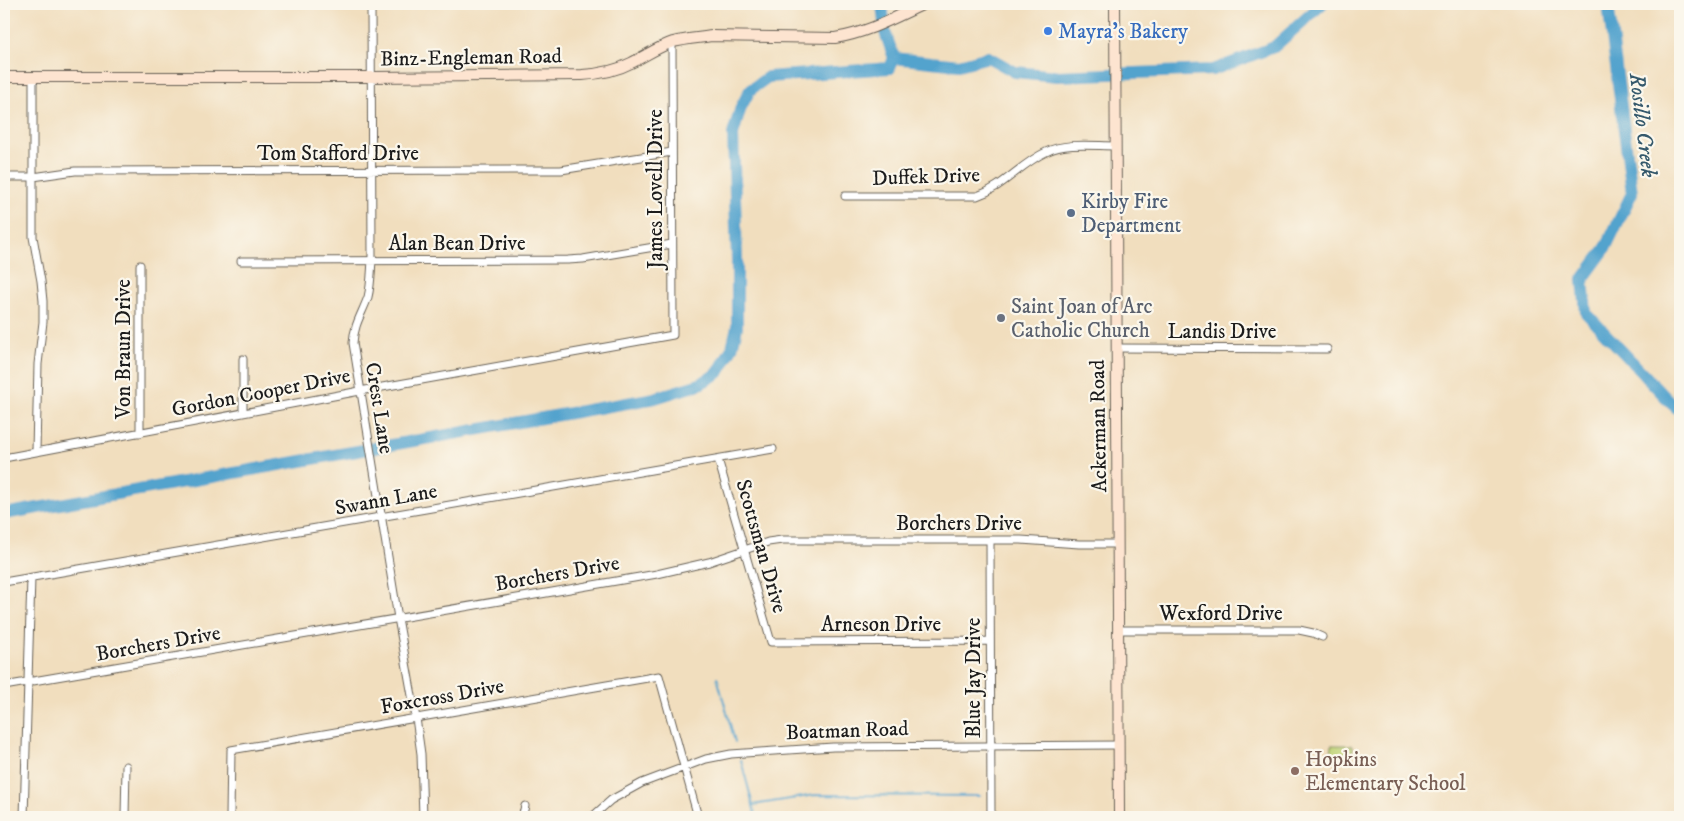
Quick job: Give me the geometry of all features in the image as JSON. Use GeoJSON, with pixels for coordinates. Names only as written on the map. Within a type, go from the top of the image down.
{"type":"FeatureCollection","features":[{"type":"Feature","properties":{"kind":"street","name":"Crest Lane"},"geometry":{"type":"LineString","coordinates":[[371,4],[372,260],[367,299],[356,322],[353,336],[354,353],[416,718],[421,754],[423,817]]}},
{"type":"Feature","properties":{"kind":"street","name":"Binz-Engleman Road"},"geometry":{"type":"LineString","coordinates":[[4,77],[371,78],[595,74],[626,65],[672,42],[712,36],[835,38],[859,33],[924,4]]}},
{"type":"Feature","properties":{"kind":"street","name":"Ackerman Road"},"geometry":{"type":"LineString","coordinates":[[1115,4],[1119,817]]}},
{"type":"Feature","properties":{"kind":"street","name":"James Lovell Drive"},"geometry":{"type":"LineString","coordinates":[[672,42],[673,335]]}},
{"type":"Feature","properties":{"kind":"street"},"geometry":{"type":"LineString","coordinates":[[33,77],[33,237],[43,301],[43,322],[38,364],[36,451]]}},
{"type":"Feature","properties":{"kind":"street","name":"Duffek Drive"},"geometry":{"type":"LineString","coordinates":[[845,196],[977,196],[1000,185],[1047,152],[1071,146],[1115,146]]}},
{"type":"Feature","properties":{"kind":"street","name":"Tom Stafford Drive"},"geometry":{"type":"LineString","coordinates":[[4,177],[33,177],[75,171],[573,170],[672,152]]}},
{"type":"Feature","properties":{"kind":"street","name":"Alan Bean Drive"},"geometry":{"type":"LineString","coordinates":[[241,261],[568,260],[672,244]]}},
{"type":"Feature","properties":{"kind":"street","name":"Von Braun Drive"},"geometry":{"type":"LineString","coordinates":[[140,265],[140,433]]}},
{"type":"Feature","properties":{"kind":"street","name":"Gordon Cooper Drive"},"geometry":{"type":"LineString","coordinates":[[4,458],[360,391],[673,335]]}},
{"type":"Feature","properties":{"kind":"street","name":"Landis Drive"},"geometry":{"type":"LineString","coordinates":[[1116,348],[1327,349]]}},
{"type":"Feature","properties":{"kind":"street"},"geometry":{"type":"LineString","coordinates":[[243,359],[243,413]]}},
{"type":"Feature","properties":{"kind":"street","name":"Swann Lane"},"geometry":{"type":"LineString","coordinates":[[4,582],[773,449]]}},
{"type":"Feature","properties":{"kind":"street","name":"Scottsman Drive"},"geometry":{"type":"LineString","coordinates":[[718,459],[771,642]]}},
{"type":"Feature","properties":{"kind":"street","name":"Borchers Drive"},"geometry":{"type":"LineString","coordinates":[[4,686],[657,574],[709,562],[768,542],[782,540],[990,540],[1118,544]]}},
{"type":"Feature","properties":{"kind":"street","name":"Blue Jay Drive"},"geometry":{"type":"LineString","coordinates":[[990,540],[991,817]]}},
{"type":"Feature","properties":{"kind":"street"},"geometry":{"type":"LineString","coordinates":[[24,817],[31,578]]}},
{"type":"Feature","properties":{"kind":"street","name":"Wexford Drive"},"geometry":{"type":"LineString","coordinates":[[1118,630],[1299,630],[1322,637]]}},
{"type":"Feature","properties":{"kind":"street","name":"Arneson Drive"},"geometry":{"type":"LineString","coordinates":[[771,642],[990,641]]}},
{"type":"Feature","properties":{"kind":"street","name":"Foxcross Drive"},"geometry":{"type":"LineString","coordinates":[[230,817],[231,750],[659,676],[683,767]]}},
{"type":"Feature","properties":{"kind":"street","name":"Boatman Road"},"geometry":{"type":"LineString","coordinates":[[592,817],[611,800],[642,783],[718,756],[796,748],[1119,745]]}},
{"type":"Feature","properties":{"kind":"street"},"geometry":{"type":"LineString","coordinates":[[125,817],[126,766]]}},
{"type":"Feature","properties":{"kind":"street"},"geometry":{"type":"LineString","coordinates":[[683,767],[698,817]]}},
{"type":"Feature","properties":{"kind":"street"},"geometry":{"type":"LineString","coordinates":[[522,817],[525,806]]}},
{"type":"Feature","properties":{"kind":"green space"},"geometry":{"type":"Polygon","coordinates":[[[1331,745],[1353,745],[1353,755],[1330,755],[1331,745]]]}},
{"type":"Feature","properties":{"kind":"waterway"},"geometry":{"type":"LineString","coordinates":[[882,4],[885,32],[894,58],[959,65],[988,57],[1015,72],[1057,76],[1213,70],[1274,47],[1322,4]]}},
{"type":"Feature","properties":{"kind":"waterway","name":"Rosillo Creek"},"geometry":{"type":"LineString","coordinates":[[1608,4],[1632,193],[1605,249],[1583,279],[1586,313],[1680,411]]}},
{"type":"Feature","properties":{"kind":"waterway"},"geometry":{"type":"LineString","coordinates":[[4,514],[655,398],[700,384],[718,373],[732,348],[737,327],[733,134],[741,107],[750,90],[768,77],[890,68],[894,58]]}},
{"type":"Feature","properties":{"kind":"waterway"},"geometry":{"type":"LineString","coordinates":[[717,677],[735,742]]}},
{"type":"Feature","properties":{"kind":"waterway"},"geometry":{"type":"LineString","coordinates":[[741,760],[756,817]]}},
{"type":"Feature","properties":{"kind":"waterway"},"geometry":{"type":"LineString","coordinates":[[753,805],[815,795],[980,796]]}},
{"type":"Feature","properties":{"kind":"place","name":"Mayra's Bakery"},"geometry":{"type":"Point","coordinates":[1048,31]}},
{"type":"Feature","properties":{"kind":"place","name":"Kirby Fire Department"},"geometry":{"type":"Point","coordinates":[1071,213]}},
{"type":"Feature","properties":{"kind":"place","name":"Saint Joan of Arc Catholic Church"},"geometry":{"type":"Point","coordinates":[1001,318]}},
{"type":"Feature","properties":{"kind":"place","name":"Hopkins Elementary School"},"geometry":{"type":"Point","coordinates":[1295,771]}}]}
